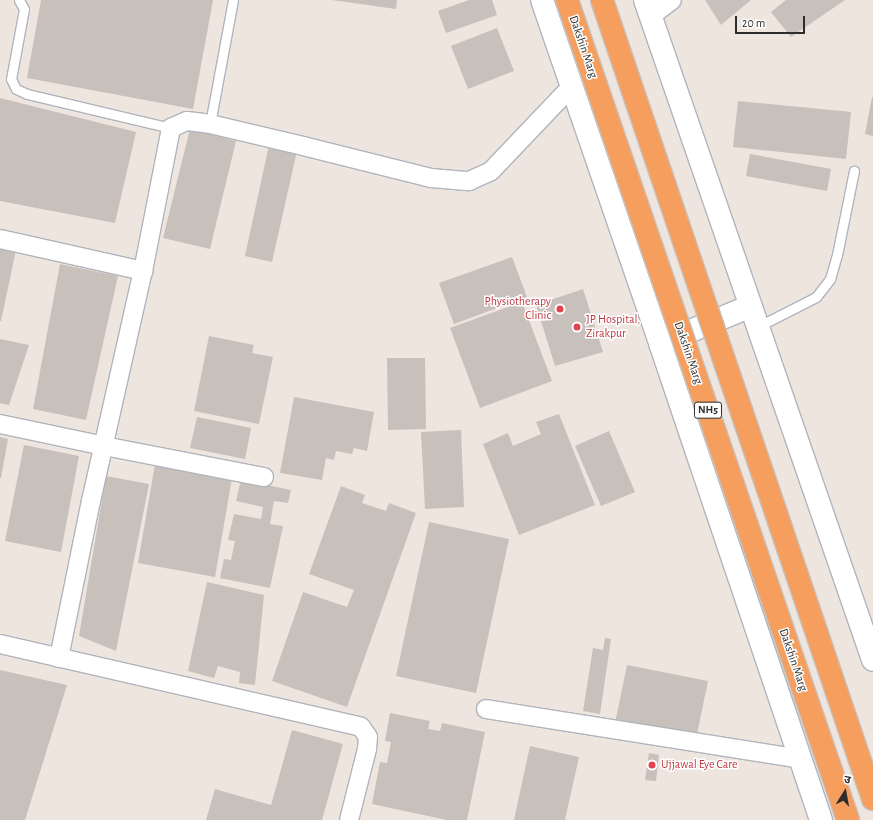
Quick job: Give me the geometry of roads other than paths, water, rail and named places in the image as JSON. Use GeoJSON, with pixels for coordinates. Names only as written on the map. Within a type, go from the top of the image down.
{"type":"FeatureCollection","features":[{"type":"Feature","properties":{"kind":"highway","name":"Dakshin Marg"},"geometry":{"type":"LineString","coordinates":[[567,0],[848,820]]}},
{"type":"Feature","properties":{"kind":"highway","name":"NH5"},"geometry":{"type":"LineString","coordinates":[[602,0],[873,799]]}},
{"type":"Feature","properties":{"kind":"street","name":"Dakshin Marg"},"geometry":{"type":"LineString","coordinates":[[542,0],[660,343],[821,820]]}},
{"type":"Feature","properties":{"kind":"street"},"geometry":{"type":"LineString","coordinates":[[672,0],[648,8],[873,660]]}},
{"type":"Feature","properties":{"kind":"street"},"geometry":{"type":"LineString","coordinates":[[59,658],[91,501],[144,271],[171,128],[187,121],[210,124],[431,178],[470,181],[491,171],[572,86]]}},
{"type":"Feature","properties":{"kind":"street"},"geometry":{"type":"LineString","coordinates":[[0,240],[144,271]]}},
{"type":"Feature","properties":{"kind":"street"},"geometry":{"type":"LineString","coordinates":[[660,343],[751,306]]}},
{"type":"Feature","properties":{"kind":"street"},"geometry":{"type":"LineString","coordinates":[[0,424],[264,477]]}},
{"type":"Feature","properties":{"kind":"street"},"geometry":{"type":"LineString","coordinates":[[0,644],[361,727],[368,737],[367,749],[349,820]]}},
{"type":"Feature","properties":{"kind":"street"},"geometry":{"type":"LineString","coordinates":[[486,709],[801,759]]}},
{"type":"Feature","properties":{"kind":"lane"},"geometry":{"type":"LineString","coordinates":[[19,0],[25,4],[11,79],[16,89],[27,94],[171,128]]}},
{"type":"Feature","properties":{"kind":"lane"},"geometry":{"type":"LineString","coordinates":[[210,124],[233,0]]}},
{"type":"Feature","properties":{"kind":"lane"},"geometry":{"type":"LineString","coordinates":[[758,326],[816,297],[830,279],[837,255],[854,171]]}},
{"type":"Feature","properties":{"kind":"place","name":"Physiotherapy Clinic"},"geometry":{"type":"Point","coordinates":[560,309]}},
{"type":"Feature","properties":{"kind":"place","name":"JP Hospital, Zirakpur"},"geometry":{"type":"Point","coordinates":[577,327]}},
{"type":"Feature","properties":{"kind":"place","name":"Ujjawal Eye Care"},"geometry":{"type":"Point","coordinates":[652,765]}}]}
